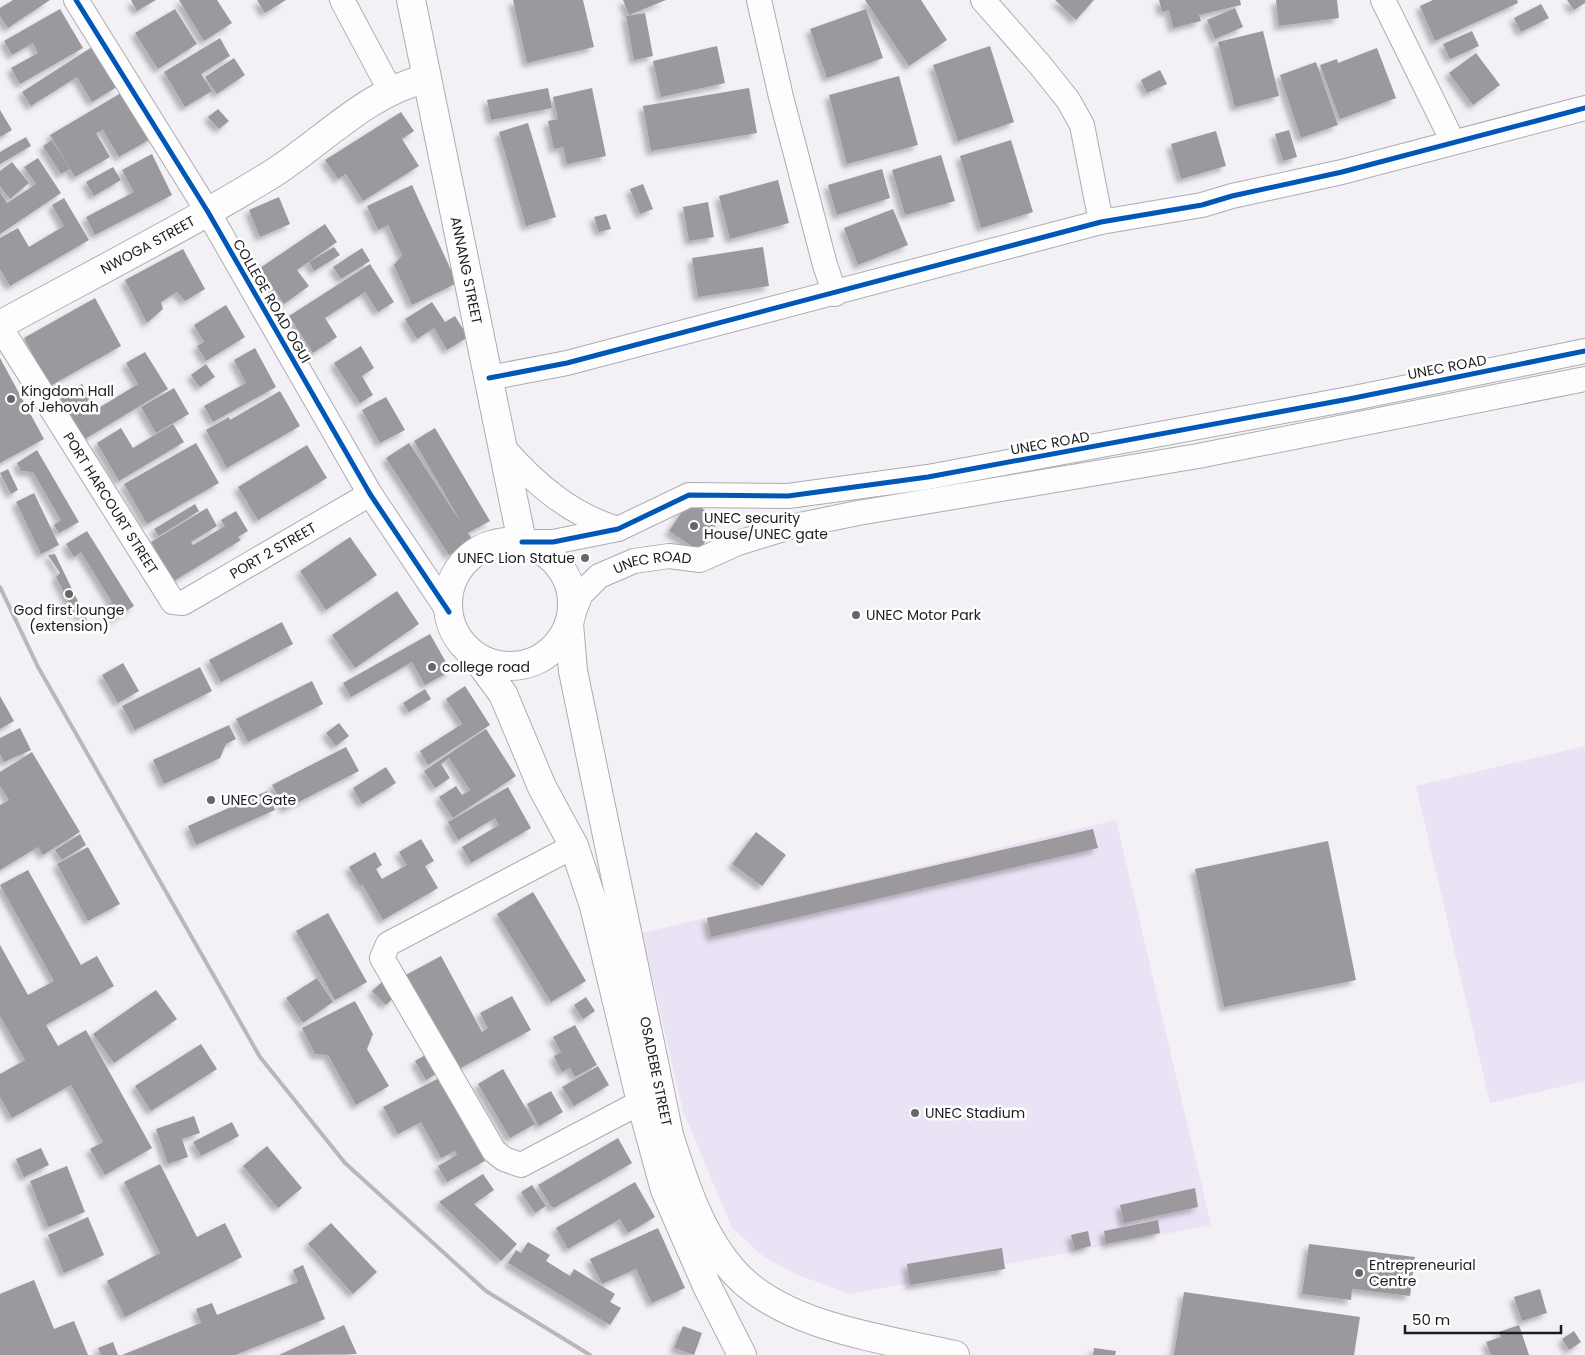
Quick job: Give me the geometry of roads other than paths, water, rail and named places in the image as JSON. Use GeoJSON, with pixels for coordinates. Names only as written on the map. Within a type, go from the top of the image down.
{"type":"FeatureCollection","features":[{"type":"Feature","properties":{"kind":"main road","name":"ANNANG STREET"},"geometry":{"type":"LineString","coordinates":[[411,0],[522,542]]}},
{"type":"Feature","properties":{"kind":"main road","name":"NWOGA STREET"},"geometry":{"type":"LineString","coordinates":[[0,326],[208,212],[274,172],[390,90],[426,79]]}},
{"type":"Feature","properties":{"kind":"main road"},"geometry":{"type":"LineString","coordinates":[[522,542],[549,555],[562,569],[570,586],[572,605],[569,624],[561,639],[548,653],[531,662],[512,666],[493,664],[475,656],[462,643],[453,628],[449,612],[449,596],[454,578],[465,563],[479,551],[496,544],[522,542]]}},
{"type":"Feature","properties":{"kind":"main road","name":"OSADEBE STREET"},"geometry":{"type":"LineString","coordinates":[[569,624],[573,671],[670,1135],[687,1190],[702,1222],[726,1261],[748,1285],[791,1312],[849,1330],[955,1355]]}},
{"type":"Feature","properties":{"kind":"main road","name":"OSADEBE STREET"},"geometry":{"type":"LineString","coordinates":[[475,656],[503,694],[542,787],[574,846],[594,906],[641,1102],[665,1190],[714,1301],[742,1355]]}},
{"type":"Feature","properties":{"kind":"main road"},"geometry":{"type":"LineString","coordinates":[[714,1301],[748,1285]]}},
{"type":"Feature","properties":{"kind":"street","name":"COLLEGE ROAD OGUI"},"geometry":{"type":"LineString","coordinates":[[76,0],[208,212],[370,494],[449,612]]}},
{"type":"Feature","properties":{"kind":"street"},"geometry":{"type":"LineString","coordinates":[[342,0],[390,90]]}},
{"type":"Feature","properties":{"kind":"street"},"geometry":{"type":"LineString","coordinates":[[759,0],[783,107],[825,266],[835,294]]}},
{"type":"Feature","properties":{"kind":"street"},"geometry":{"type":"LineString","coordinates":[[983,0],[1068,100],[1082,125],[1101,222]]}},
{"type":"Feature","properties":{"kind":"street"},"geometry":{"type":"LineString","coordinates":[[1383,0],[1453,142]]}},
{"type":"Feature","properties":{"kind":"street"},"geometry":{"type":"LineString","coordinates":[[489,378],[567,363],[835,294],[1101,222],[1202,205],[1232,196],[1342,172],[1585,108]]}},
{"type":"Feature","properties":{"kind":"street","name":"PORT HARCOURT STREET"},"geometry":{"type":"LineString","coordinates":[[0,326],[174,602]]}},
{"type":"Feature","properties":{"kind":"street","name":"UNEC ROAD"},"geometry":{"type":"LineString","coordinates":[[522,542],[554,542],[618,529],[689,495],[788,496],[928,477],[1195,428],[1585,351]]}},
{"type":"Feature","properties":{"kind":"street","name":"UNEC ROAD"},"geometry":{"type":"LineString","coordinates":[[569,624],[582,594],[599,576],[634,561],[669,556],[700,560],[738,543],[790,527],[1198,456],[1585,379]]}},
{"type":"Feature","properties":{"kind":"street"},"geometry":{"type":"LineString","coordinates":[[1195,428],[1198,456]]}},
{"type":"Feature","properties":{"kind":"street"},"geometry":{"type":"LineString","coordinates":[[504,447],[537,482],[556,498],[601,524],[618,529]]}},
{"type":"Feature","properties":{"kind":"street","name":"PORT 2 STREET"},"geometry":{"type":"LineString","coordinates":[[174,602],[183,603],[370,494]]}},
{"type":"Feature","properties":{"kind":"street","name":"OSADEBE STREET"},"geometry":{"type":"LineString","coordinates":[[574,846],[388,944],[382,958],[494,1151],[504,1159],[521,1165],[641,1102]]}},
{"type":"Feature","properties":{"kind":"railway"},"geometry":{"type":"LineString","coordinates":[[0,587],[38,667],[260,1057],[345,1163],[486,1291],[590,1355]]}},
{"type":"Feature","properties":{"kind":"place","name":"Kingdom Hall of Jehovah"},"geometry":{"type":"Point","coordinates":[11,399]}},
{"type":"Feature","properties":{"kind":"place","name":"UNEC security House/UNEC gate"},"geometry":{"type":"Point","coordinates":[694,526]}},
{"type":"Feature","properties":{"kind":"place","name":"UNEC Lion Statue"},"geometry":{"type":"Point","coordinates":[585,558]}},
{"type":"Feature","properties":{"kind":"place","name":"God first lounge (extension)"},"geometry":{"type":"Point","coordinates":[69,594]}},
{"type":"Feature","properties":{"kind":"place","name":"UNEC Motor Park"},"geometry":{"type":"Point","coordinates":[856,615]}},
{"type":"Feature","properties":{"kind":"place","name":"college road"},"geometry":{"type":"Point","coordinates":[432,667]}},
{"type":"Feature","properties":{"kind":"place","name":"UNEC Gate"},"geometry":{"type":"Point","coordinates":[211,800]}},
{"type":"Feature","properties":{"kind":"place","name":"UNEC Stadium"},"geometry":{"type":"Point","coordinates":[915,1113]}},
{"type":"Feature","properties":{"kind":"place","name":"Entrepreneurial Centre"},"geometry":{"type":"Point","coordinates":[1359,1273]}}]}
